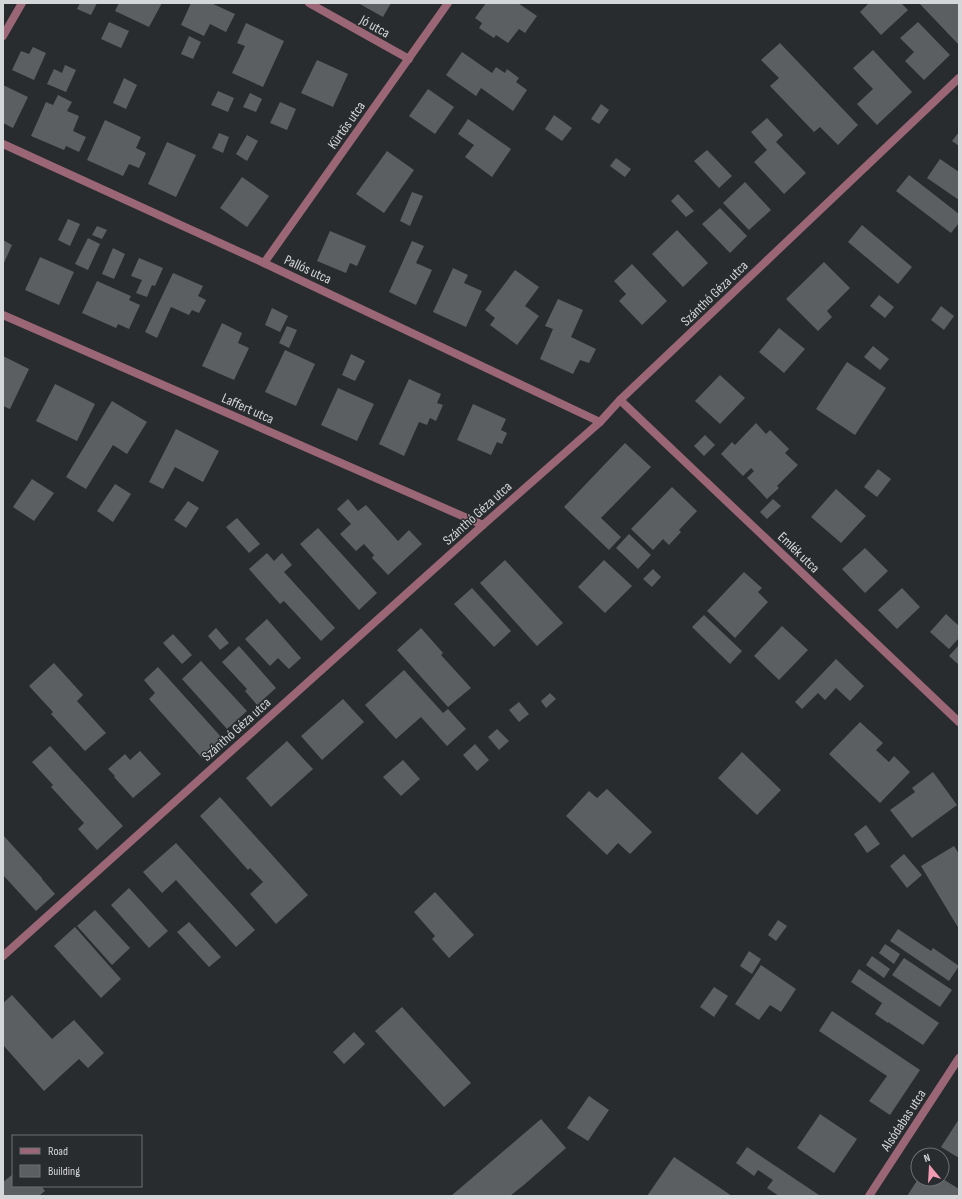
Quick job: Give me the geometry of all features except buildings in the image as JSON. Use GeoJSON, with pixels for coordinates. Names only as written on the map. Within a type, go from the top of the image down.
{"type":"FeatureCollection","features":[{"type":"Feature","properties":{"kind":"street"},"geometry":{"type":"LineString","coordinates":[[3,36],[22,3]]}},
{"type":"Feature","properties":{"kind":"street","name":"Jó utca"},"geometry":{"type":"LineString","coordinates":[[308,3],[409,59]]}},
{"type":"Feature","properties":{"kind":"street","name":"Kürtös utca"},"geometry":{"type":"LineString","coordinates":[[264,263],[448,3]]}},
{"type":"Feature","properties":{"kind":"street","name":"Szánthó Géza utca"},"geometry":{"type":"LineString","coordinates":[[3,956],[483,524],[600,422],[620,400],[959,78]]}},
{"type":"Feature","properties":{"kind":"street","name":"Pallós utca"},"geometry":{"type":"LineString","coordinates":[[3,144],[264,263],[600,422]]}},
{"type":"Feature","properties":{"kind":"street","name":"Laffert utca"},"geometry":{"type":"LineString","coordinates":[[3,315],[483,524]]}},
{"type":"Feature","properties":{"kind":"street","name":"Emlék utca"},"geometry":{"type":"LineString","coordinates":[[620,400],[959,722]]}},
{"type":"Feature","properties":{"kind":"street","name":"Alsódabas utca"},"geometry":{"type":"LineString","coordinates":[[869,1196],[959,1058]]}}]}
